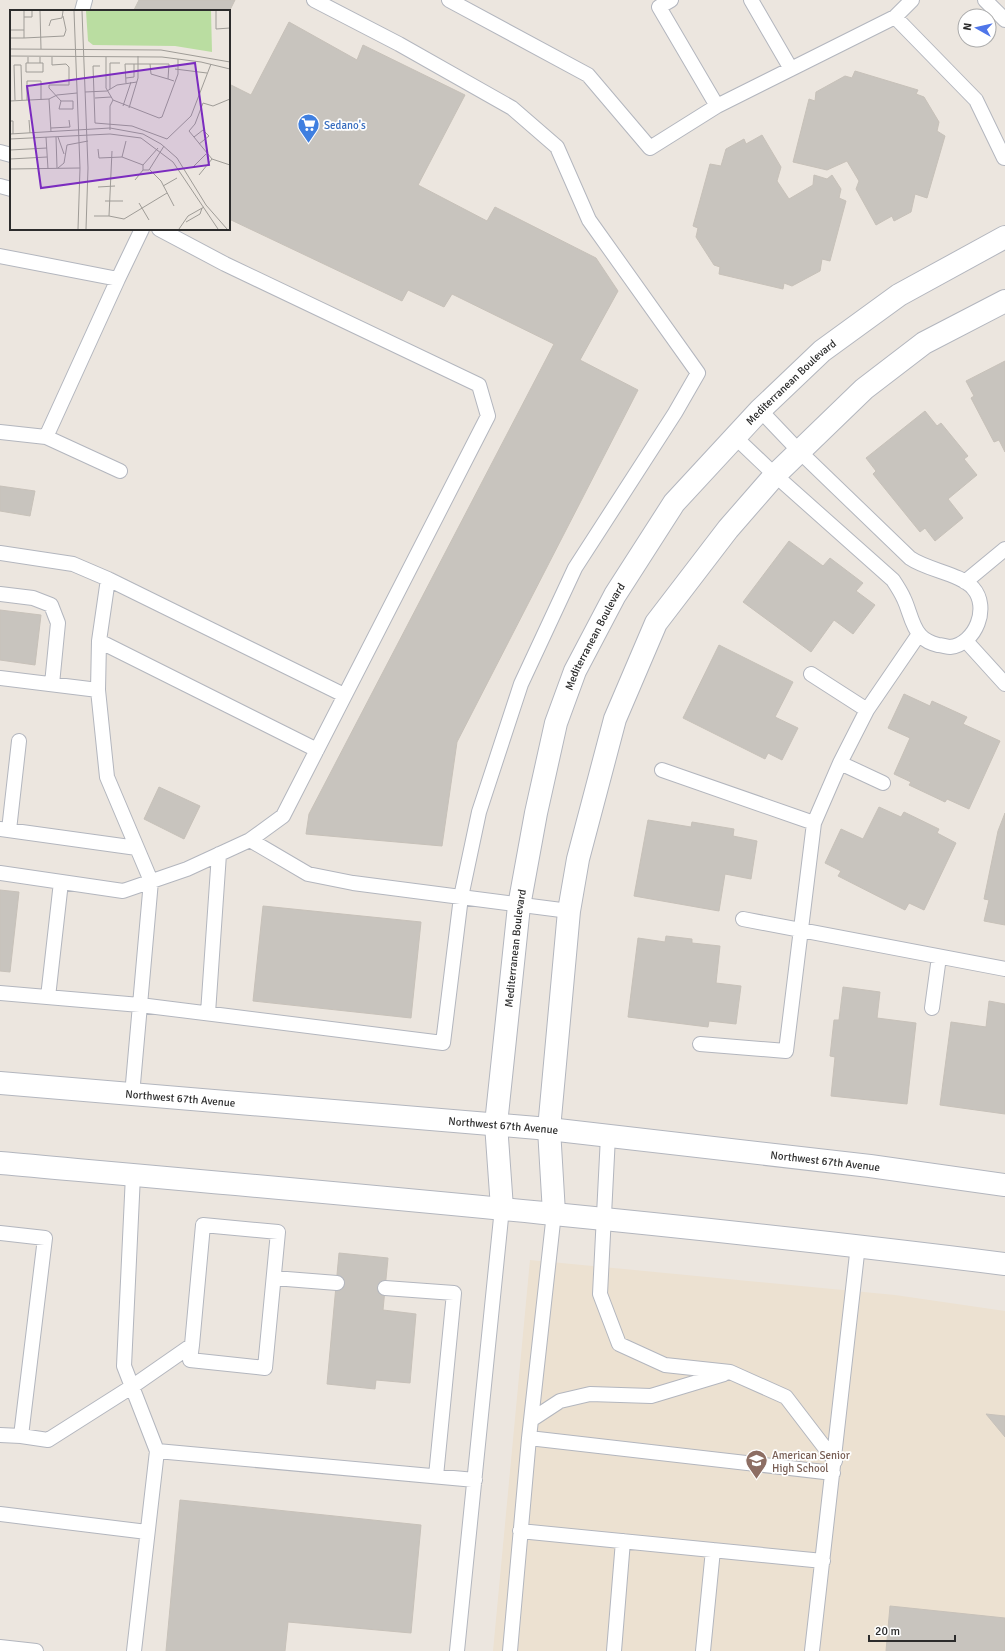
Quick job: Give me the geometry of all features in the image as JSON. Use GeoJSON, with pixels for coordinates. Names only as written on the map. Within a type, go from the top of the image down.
{"type":"FeatureCollection","features":[{"type":"Feature","properties":{"kind":"street","name":"Mediterranean Boulevard"},"geometry":{"type":"LineString","coordinates":[[502,1208],[496,1124],[520,906],[536,813],[556,723],[576,671],[615,595],[674,503],[734,436],[822,351],[899,295],[1005,237]]}},
{"type":"Feature","properties":{"kind":"street"},"geometry":{"type":"LineString","coordinates":[[554,1213],[549,1129],[569,911],[578,859],[615,719],[656,623],[728,529],[775,475],[864,389],[924,343],[1005,301]]}},
{"type":"Feature","properties":{"kind":"street","name":"Northwest 67th Avenue"},"geometry":{"type":"LineString","coordinates":[[0,1083],[549,1129],[870,1166],[1005,1185]]}},
{"type":"Feature","properties":{"kind":"street"},"geometry":{"type":"LineString","coordinates":[[0,1163],[554,1213],[858,1245],[1005,1264]]}},
{"type":"Feature","properties":{"kind":"lane"},"geometry":{"type":"LineString","coordinates":[[82,10],[85,0]]}},
{"type":"Feature","properties":{"kind":"lane"},"geometry":{"type":"LineString","coordinates":[[0,993],[140,1005],[443,1043],[461,897],[479,812],[525,677],[575,568],[676,414],[698,373],[589,220],[557,147],[512,108],[399,44],[314,0]]}},
{"type":"Feature","properties":{"kind":"lane"},"geometry":{"type":"LineString","coordinates":[[449,0],[588,75],[650,148],[717,106],[895,17],[912,0]]}},
{"type":"Feature","properties":{"kind":"lane"},"geometry":{"type":"LineString","coordinates":[[671,0],[659,7],[717,106]]}},
{"type":"Feature","properties":{"kind":"lane"},"geometry":{"type":"LineString","coordinates":[[751,0],[791,69]]}},
{"type":"Feature","properties":{"kind":"lane"},"geometry":{"type":"LineString","coordinates":[[985,0],[1005,20]]}},
{"type":"Feature","properties":{"kind":"lane"},"geometry":{"type":"LineString","coordinates":[[895,17],[976,100],[1004,158]]}},
{"type":"Feature","properties":{"kind":"lane"},"geometry":{"type":"LineString","coordinates":[[0,152],[10,155]]}},
{"type":"Feature","properties":{"kind":"lane"},"geometry":{"type":"LineString","coordinates":[[0,186],[10,189]]}},
{"type":"Feature","properties":{"kind":"lane"},"geometry":{"type":"LineString","coordinates":[[46,437],[142,230]]}},
{"type":"Feature","properties":{"kind":"lane"},"geometry":{"type":"LineString","coordinates":[[0,873],[123,891],[187,869],[250,840],[283,816],[344,695],[405,581],[488,416],[479,385],[225,264],[162,230]]}},
{"type":"Feature","properties":{"kind":"lane"},"geometry":{"type":"LineString","coordinates":[[0,256],[118,279]]}},
{"type":"Feature","properties":{"kind":"lane"},"geometry":{"type":"LineString","coordinates":[[734,436],[775,475],[893,580],[903,597],[919,634],[929,643],[950,647],[966,641],[976,629],[980,614],[980,598],[973,587],[965,582],[919,565],[910,558],[799,451],[760,410]]}},
{"type":"Feature","properties":{"kind":"lane"},"geometry":{"type":"LineString","coordinates":[[0,432],[46,437],[120,471]]}},
{"type":"Feature","properties":{"kind":"lane"},"geometry":{"type":"LineString","coordinates":[[965,582],[1005,549]]}},
{"type":"Feature","properties":{"kind":"lane"},"geometry":{"type":"LineString","coordinates":[[0,553],[73,564],[108,579],[344,695]]}},
{"type":"Feature","properties":{"kind":"lane"},"geometry":{"type":"LineString","coordinates":[[108,579],[99,641],[98,690],[107,776],[152,881],[132,1095]]}},
{"type":"Feature","properties":{"kind":"lane"},"geometry":{"type":"LineString","coordinates":[[0,594],[33,598],[51,605],[58,623],[52,684]]}},
{"type":"Feature","properties":{"kind":"lane"},"geometry":{"type":"LineString","coordinates":[[700,1044],[786,1050],[814,824],[840,763],[867,710],[919,634]]}},
{"type":"Feature","properties":{"kind":"lane"},"geometry":{"type":"LineString","coordinates":[[99,641],[317,750]]}},
{"type":"Feature","properties":{"kind":"lane"},"geometry":{"type":"LineString","coordinates":[[966,641],[1005,684]]}},
{"type":"Feature","properties":{"kind":"lane"},"geometry":{"type":"LineString","coordinates":[[811,674],[867,710]]}},
{"type":"Feature","properties":{"kind":"lane"},"geometry":{"type":"LineString","coordinates":[[0,678],[98,690]]}},
{"type":"Feature","properties":{"kind":"lane"},"geometry":{"type":"LineString","coordinates":[[19,741],[4,830],[137,848]]}},
{"type":"Feature","properties":{"kind":"lane"},"geometry":{"type":"LineString","coordinates":[[840,763],[883,783]]}},
{"type":"Feature","properties":{"kind":"lane"},"geometry":{"type":"LineString","coordinates":[[662,770],[814,824]]}},
{"type":"Feature","properties":{"kind":"lane"},"geometry":{"type":"LineString","coordinates":[[250,840],[308,874],[353,883],[520,906],[569,911]]}},
{"type":"Feature","properties":{"kind":"lane"},"geometry":{"type":"LineString","coordinates":[[208,1013],[219,854]]}},
{"type":"Feature","properties":{"kind":"lane"},"geometry":{"type":"LineString","coordinates":[[48,997],[61,882]]}},
{"type":"Feature","properties":{"kind":"lane"},"geometry":{"type":"LineString","coordinates":[[743,919],[1005,969]]}},
{"type":"Feature","properties":{"kind":"lane"},"geometry":{"type":"LineString","coordinates":[[932,1008],[938,957]]}},
{"type":"Feature","properties":{"kind":"lane"},"geometry":{"type":"LineString","coordinates":[[608,1136],[600,1294],[619,1344],[665,1365],[730,1372],[786,1397],[834,1467]]}},
{"type":"Feature","properties":{"kind":"lane"},"geometry":{"type":"LineString","coordinates":[[133,1175],[124,1366],[157,1451],[134,1651]]}},
{"type":"Feature","properties":{"kind":"lane"},"geometry":{"type":"LineString","coordinates":[[457,1651],[502,1208]]}},
{"type":"Feature","properties":{"kind":"lane"},"geometry":{"type":"LineString","coordinates":[[510,1651],[529,1438],[554,1213]]}},
{"type":"Feature","properties":{"kind":"lane"},"geometry":{"type":"LineString","coordinates":[[203,1225],[278,1232],[265,1368],[190,1360],[192,1345],[203,1225]]}},
{"type":"Feature","properties":{"kind":"lane"},"geometry":{"type":"LineString","coordinates":[[0,1233],[45,1238],[21,1436]]}},
{"type":"Feature","properties":{"kind":"lane"},"geometry":{"type":"LineString","coordinates":[[812,1651],[858,1245]]}},
{"type":"Feature","properties":{"kind":"lane"},"geometry":{"type":"LineString","coordinates":[[274,1278],[337,1283]]}},
{"type":"Feature","properties":{"kind":"lane"},"geometry":{"type":"LineString","coordinates":[[385,1288],[454,1294],[436,1476]]}},
{"type":"Feature","properties":{"kind":"lane"},"geometry":{"type":"LineString","coordinates":[[0,1435],[48,1440],[133,1386],[192,1345]]}},
{"type":"Feature","properties":{"kind":"lane"},"geometry":{"type":"LineString","coordinates":[[531,1420],[560,1401],[582,1395],[650,1396],[730,1372]]}},
{"type":"Feature","properties":{"kind":"lane"},"geometry":{"type":"LineString","coordinates":[[529,1438],[834,1467]]}},
{"type":"Feature","properties":{"kind":"lane"},"geometry":{"type":"LineString","coordinates":[[157,1451],[475,1480]]}},
{"type":"Feature","properties":{"kind":"lane"},"geometry":{"type":"LineString","coordinates":[[0,1514],[147,1532]]}},
{"type":"Feature","properties":{"kind":"lane"},"geometry":{"type":"LineString","coordinates":[[520,1531],[823,1561]]}},
{"type":"Feature","properties":{"kind":"lane"},"geometry":{"type":"LineString","coordinates":[[614,1651],[623,1541]]}},
{"type":"Feature","properties":{"kind":"lane"},"geometry":{"type":"LineString","coordinates":[[703,1651],[713,1550]]}},
{"type":"Feature","properties":{"kind":"lane"},"geometry":{"type":"LineString","coordinates":[[0,1647],[36,1651]]}},
{"type":"Feature","properties":{"kind":"shaded area","name":"American Senior High School"},"geometry":{"type":"Polygon","coordinates":[[[530,1260],[895,1295],[1005,1311],[1005,1651],[493,1651],[530,1260]]]}},
{"type":"Feature","properties":{"kind":"building"},"geometry":{"type":"Polygon","coordinates":[[[139,0],[235,0],[230,10],[134,10],[139,0]]]}},
{"type":"Feature","properties":{"kind":"building"},"geometry":{"type":"Polygon","coordinates":[[[289,22],[357,60],[363,45],[465,95],[418,185],[487,221],[495,207],[596,258],[618,291],[580,360],[638,390],[457,742],[442,846],[306,834],[309,814],[554,344],[452,294],[444,307],[408,290],[402,301],[230,219],[230,84],[251,95],[289,22]]]}},
{"type":"Feature","properties":{"kind":"building"},"geometry":{"type":"Polygon","coordinates":[[[855,71],[918,90],[916,94],[924,97],[939,122],[937,131],[945,136],[927,198],[915,194],[911,212],[894,221],[892,216],[876,225],[856,189],[859,181],[847,161],[827,170],[793,162],[809,99],[815,101],[816,92],[845,76],[852,78],[855,71]]]}},
{"type":"Feature","properties":{"kind":"building"},"geometry":{"type":"Polygon","coordinates":[[[762,135],[781,167],[777,181],[789,199],[813,185],[814,175],[827,179],[832,175],[841,189],[839,198],[846,201],[830,261],[822,259],[820,271],[792,286],[784,283],[783,289],[719,274],[720,267],[714,265],[696,237],[698,228],[693,226],[710,164],[721,166],[726,149],[744,139],[746,144],[762,135]]]}},
{"type":"Feature","properties":{"kind":"building"},"geometry":{"type":"Polygon","coordinates":[[[1005,361],[1005,452],[999,440],[994,442],[971,398],[974,396],[966,381],[1005,361]]]}},
{"type":"Feature","properties":{"kind":"building"},"geometry":{"type":"Polygon","coordinates":[[[925,411],[937,426],[941,423],[968,456],[964,459],[977,475],[948,499],[963,518],[935,541],[925,528],[920,532],[873,474],[876,471],[866,458],[925,411]]]}},
{"type":"Feature","properties":{"kind":"building"},"geometry":{"type":"Polygon","coordinates":[[[0,486],[35,491],[30,516],[0,511],[0,486]]]}},
{"type":"Feature","properties":{"kind":"building"},"geometry":{"type":"Polygon","coordinates":[[[789,541],[823,566],[830,558],[863,583],[856,591],[875,605],[853,634],[834,620],[811,652],[743,602],[789,541]]]}},
{"type":"Feature","properties":{"kind":"building"},"geometry":{"type":"Polygon","coordinates":[[[0,610],[41,615],[35,665],[0,660],[0,610]]]}},
{"type":"Feature","properties":{"kind":"building"},"geometry":{"type":"Polygon","coordinates":[[[719,645],[793,682],[775,717],[798,728],[782,760],[768,753],[765,759],[683,718],[719,645]]]}},
{"type":"Feature","properties":{"kind":"building"},"geometry":{"type":"Polygon","coordinates":[[[904,694],[930,706],[932,701],[967,717],[963,724],[1000,741],[969,809],[947,799],[945,802],[909,785],[911,782],[894,774],[910,738],[888,728],[904,694]]]}},
{"type":"Feature","properties":{"kind":"building"},"geometry":{"type":"Polygon","coordinates":[[[159,787],[200,806],[184,839],[144,819],[159,787]]]}},
{"type":"Feature","properties":{"kind":"building"},"geometry":{"type":"Polygon","coordinates":[[[879,807],[901,817],[904,812],[939,829],[937,833],[956,843],[924,910],[909,903],[905,910],[838,876],[841,871],[825,863],[841,829],[863,839],[879,807]]]}},
{"type":"Feature","properties":{"kind":"building"},"geometry":{"type":"Polygon","coordinates":[[[1005,813],[1005,925],[984,921],[989,900],[984,899],[998,831],[1005,813]]]}},
{"type":"Feature","properties":{"kind":"building"},"geometry":{"type":"Polygon","coordinates":[[[648,820],[691,827],[692,822],[734,829],[733,836],[757,841],[751,879],[725,874],[719,911],[634,896],[648,820]]]}},
{"type":"Feature","properties":{"kind":"building"},"geometry":{"type":"Polygon","coordinates":[[[0,890],[19,892],[10,972],[0,971],[0,890]]]}},
{"type":"Feature","properties":{"kind":"building"},"geometry":{"type":"Polygon","coordinates":[[[263,906],[421,922],[411,1018],[253,1001],[263,906]]]}},
{"type":"Feature","properties":{"kind":"building"},"geometry":{"type":"Polygon","coordinates":[[[666,936],[692,939],[692,943],[720,946],[716,983],[741,986],[736,1024],[709,1021],[708,1027],[628,1017],[638,938],[665,942],[666,936]]]}},
{"type":"Feature","properties":{"kind":"building"},"geometry":{"type":"Polygon","coordinates":[[[843,987],[880,992],[877,1018],[916,1023],[907,1104],[831,1096],[835,1057],[830,1056],[834,1020],[839,1020],[843,987]]]}},
{"type":"Feature","properties":{"kind":"building"},"geometry":{"type":"Polygon","coordinates":[[[989,1001],[1005,1004],[1005,1114],[940,1105],[951,1022],[986,1027],[989,1001]]]}},
{"type":"Feature","properties":{"kind":"building"},"geometry":{"type":"Polygon","coordinates":[[[339,1253],[388,1258],[383,1310],[416,1314],[410,1383],[376,1380],[375,1389],[327,1384],[339,1253]]]}},
{"type":"Feature","properties":{"kind":"building"},"geometry":{"type":"Polygon","coordinates":[[[986,1414],[1005,1416],[1005,1437],[986,1414]]]}},
{"type":"Feature","properties":{"kind":"building"},"geometry":{"type":"Polygon","coordinates":[[[180,1500],[421,1525],[411,1633],[288,1622],[285,1651],[166,1651],[180,1500]]]}},
{"type":"Feature","properties":{"kind":"building"},"geometry":{"type":"Polygon","coordinates":[[[890,1606],[1005,1618],[1005,1651],[886,1651],[890,1606]]]}},
{"type":"Feature","properties":{"kind":"place","name":"Sedano's"},"geometry":{"type":"Point","coordinates":[308,144]}},
{"type":"Feature","properties":{"kind":"place","name":"American Senior High School"},"geometry":{"type":"Point","coordinates":[757,1480]}}]}
